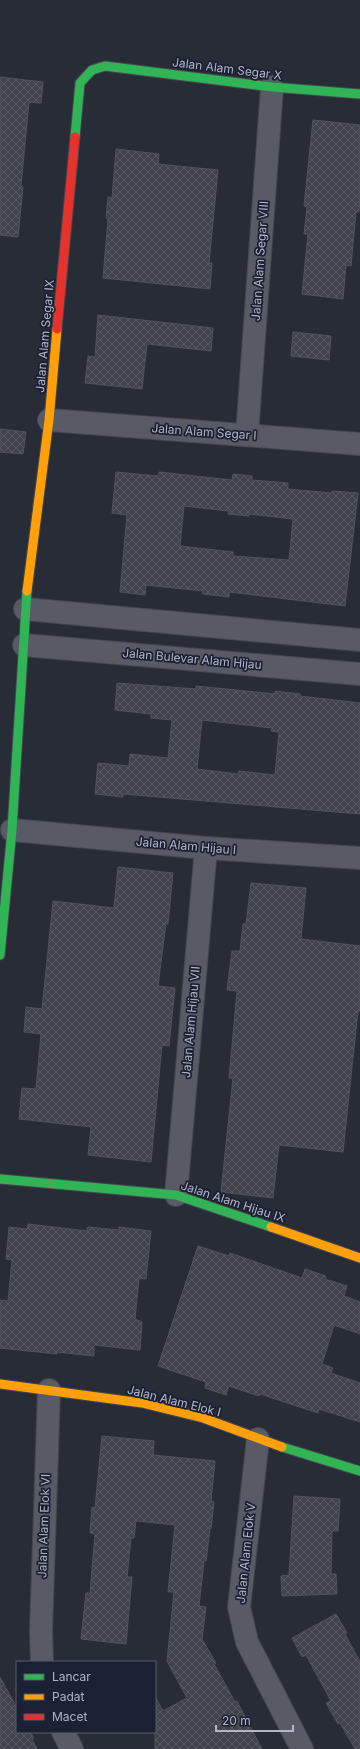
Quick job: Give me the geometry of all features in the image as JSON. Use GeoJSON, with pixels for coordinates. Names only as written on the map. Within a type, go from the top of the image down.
{"type":"FeatureCollection","features":[{"type":"Feature","properties":{"kind":"street","name":"Jalan Alam Segar X"},"geometry":{"type":"LineString","coordinates":[[92,70],[105,66],[272,87],[360,94]]}},
{"type":"Feature","properties":{"kind":"street","name":"Jalan Alam Segar IX"},"geometry":{"type":"LineString","coordinates":[[0,955],[12,830],[25,609],[49,420],[80,83],[92,70]]}},
{"type":"Feature","properties":{"kind":"street","name":"Jalan Alam Segar VIII"},"geometry":{"type":"LineString","coordinates":[[247,435],[272,87]]}},
{"type":"Feature","properties":{"kind":"street","name":"Jalan Alam Segar I"},"geometry":{"type":"LineString","coordinates":[[49,420],[360,444]]}},
{"type":"Feature","properties":{"kind":"street"},"geometry":{"type":"LineString","coordinates":[[25,609],[360,640]]}},
{"type":"Feature","properties":{"kind":"street","name":"Jalan Bulevar Alam Hijau"},"geometry":{"type":"LineString","coordinates":[[24,645],[360,674]]}},
{"type":"Feature","properties":{"kind":"street","name":"Jalan Alam Hijau I"},"geometry":{"type":"LineString","coordinates":[[12,830],[206,848],[360,858]]}},
{"type":"Feature","properties":{"kind":"street","name":"Jalan Alam Hijau VII"},"geometry":{"type":"LineString","coordinates":[[176,1195],[206,848]]}},
{"type":"Feature","properties":{"kind":"street","name":"Jalan Alam Hijau IX"},"geometry":{"type":"LineString","coordinates":[[0,1179],[176,1195],[360,1258]]}},
{"type":"Feature","properties":{"kind":"street","name":"Jalan Alam Elok I"},"geometry":{"type":"LineString","coordinates":[[0,1384],[142,1403],[203,1418],[258,1440],[360,1471]]}},
{"type":"Feature","properties":{"kind":"street","name":"Jalan Alam Elok VI"},"geometry":{"type":"LineString","coordinates":[[42,1661],[41,1631],[49,1390]]}},
{"type":"Feature","properties":{"kind":"street","name":"Jalan Alam Elok V"},"geometry":{"type":"LineString","coordinates":[[258,1440],[239,1607],[247,1642],[302,1749]]}},
{"type":"Feature","properties":{"kind":"street"},"geometry":{"type":"LineString","coordinates":[[64,1733],[72,1749]]}},
{"type":"Feature","properties":{"kind":"building"},"geometry":{"type":"Polygon","coordinates":[[[0,77],[43,82],[41,103],[29,102],[18,237],[0,235],[0,77]]]}},
{"type":"Feature","properties":{"kind":"building"},"geometry":{"type":"Polygon","coordinates":[[[313,120],[360,125],[359,212],[356,212],[351,266],[346,265],[343,299],[302,294],[308,234],[304,234],[307,207],[304,206],[313,120]]]}},
{"type":"Feature","properties":{"kind":"building"},"geometry":{"type":"Polygon","coordinates":[[[116,149],[159,154],[158,164],[218,170],[209,263],[212,263],[210,289],[103,278],[108,219],[106,218],[108,197],[112,198],[116,149]]]}},
{"type":"Feature","properties":{"kind":"building"},"geometry":{"type":"Polygon","coordinates":[[[98,315],[213,328],[211,351],[147,344],[142,389],[85,383],[88,356],[95,357],[98,315]]]}},
{"type":"Feature","properties":{"kind":"building"},"geometry":{"type":"Polygon","coordinates":[[[293,332],[331,336],[329,360],[291,356],[293,332]]]}},
{"type":"Feature","properties":{"kind":"building"},"geometry":{"type":"Polygon","coordinates":[[[0,429],[26,432],[23,454],[0,452],[0,429]]]}},
{"type":"Feature","properties":{"kind":"building"},"geometry":{"type":"Polygon","coordinates":[[[116,472],[158,476],[159,472],[232,480],[233,474],[252,476],[252,480],[288,483],[288,489],[332,493],[332,491],[358,493],[345,606],[229,592],[229,597],[202,594],[203,591],[146,585],[145,595],[120,592],[127,515],[112,513],[116,472]],[[184,506],[180,546],[233,552],[233,556],[289,560],[293,519],[249,514],[249,516],[228,514],[229,511],[184,506]]]}},
{"type":"Feature","properties":{"kind":"building"},"geometry":{"type":"Polygon","coordinates":[[[117,683],[196,689],[196,686],[275,694],[275,691],[300,694],[300,696],[360,703],[360,814],[123,794],[123,797],[95,794],[98,763],[129,766],[130,754],[168,758],[172,720],[151,718],[151,714],[115,710],[117,683]],[[202,720],[197,769],[238,774],[239,771],[275,775],[279,732],[271,731],[272,728],[202,720]]]}},
{"type":"Feature","properties":{"kind":"building"},"geometry":{"type":"Polygon","coordinates":[[[118,867],[173,873],[168,924],[166,923],[158,986],[175,988],[169,1046],[162,1045],[151,1162],[88,1155],[91,1127],[19,1119],[22,1088],[36,1089],[41,1034],[24,1032],[26,1007],[42,1009],[53,901],[114,908],[118,867]]]}},
{"type":"Feature","properties":{"kind":"building"},"geometry":{"type":"Polygon","coordinates":[[[251,883],[306,888],[301,939],[360,946],[360,1011],[358,1011],[343,1152],[279,1145],[273,1198],[221,1192],[233,1078],[229,1078],[237,991],[227,990],[232,951],[240,951],[243,924],[246,924],[251,883]]]}},
{"type":"Feature","properties":{"kind":"building"},"geometry":{"type":"Polygon","coordinates":[[[28,1224],[87,1231],[88,1227],[119,1230],[119,1227],[151,1231],[146,1279],[139,1278],[135,1319],[142,1322],[140,1350],[94,1345],[94,1356],[0,1348],[0,1300],[8,1301],[12,1260],[6,1259],[9,1227],[27,1229],[28,1224]]]}},
{"type":"Feature","properties":{"kind":"building"},"geometry":{"type":"Polygon","coordinates":[[[198,1246],[229,1256],[230,1253],[302,1278],[305,1269],[326,1276],[325,1279],[347,1286],[344,1296],[360,1302],[360,1334],[334,1325],[322,1364],[333,1368],[331,1373],[360,1383],[360,1422],[319,1409],[318,1413],[260,1394],[259,1396],[229,1386],[226,1395],[205,1388],[206,1382],[158,1366],[198,1246]]]}},
{"type":"Feature","properties":{"kind":"building"},"geometry":{"type":"Polygon","coordinates":[[[102,1436],[154,1441],[153,1455],[215,1461],[211,1501],[214,1502],[206,1561],[204,1561],[199,1606],[206,1607],[202,1639],[216,1663],[214,1664],[235,1702],[237,1701],[262,1749],[155,1749],[156,1698],[163,1711],[187,1698],[167,1661],[174,1592],[168,1592],[175,1525],[136,1521],[134,1538],[131,1538],[127,1577],[132,1577],[126,1644],[81,1639],[86,1593],[90,1593],[95,1534],[90,1533],[92,1507],[95,1508],[102,1436]]]}},
{"type":"Feature","properties":{"kind":"building"},"geometry":{"type":"Polygon","coordinates":[[[294,1496],[340,1499],[338,1531],[332,1531],[331,1574],[336,1574],[337,1594],[282,1596],[281,1576],[289,1575],[294,1496]]]}},
{"type":"Feature","properties":{"kind":"building"},"geometry":{"type":"Polygon","coordinates":[[[336,1614],[347,1633],[345,1634],[360,1662],[360,1749],[355,1749],[340,1723],[338,1724],[326,1703],[331,1701],[306,1655],[302,1657],[292,1638],[336,1614]]]}},
{"type":"Feature","properties":{"kind":"building"},"geometry":{"type":"Polygon","coordinates":[[[0,1677],[16,1706],[16,1733],[31,1733],[34,1738],[32,1739],[37,1749],[0,1749],[0,1677]]]}},
{"type":"Feature","properties":{"kind":"traffic: fast"},"geometry":{"type":"LineString","coordinates":[[75,137],[80,83],[92,70],[105,66],[272,87],[360,94]]}},
{"type":"Feature","properties":{"kind":"traffic: fast"},"geometry":{"type":"LineString","coordinates":[[0,955],[12,830],[27,591]]}},
{"type":"Feature","properties":{"kind":"traffic: fast"},"geometry":{"type":"LineString","coordinates":[[0,1179],[176,1195],[271,1227]]}},
{"type":"Feature","properties":{"kind":"traffic: fast"},"geometry":{"type":"LineString","coordinates":[[282,1447],[360,1471]]}},
{"type":"Feature","properties":{"kind":"traffic: slow"},"geometry":{"type":"LineString","coordinates":[[27,591],[49,420],[57,329]]}},
{"type":"Feature","properties":{"kind":"traffic: slow"},"geometry":{"type":"LineString","coordinates":[[271,1227],[360,1258]]}},
{"type":"Feature","properties":{"kind":"traffic: slow"},"geometry":{"type":"LineString","coordinates":[[0,1384],[142,1403],[203,1418],[282,1447]]}},
{"type":"Feature","properties":{"kind":"traffic: jam"},"geometry":{"type":"LineString","coordinates":[[57,329],[75,137]]}}]}
